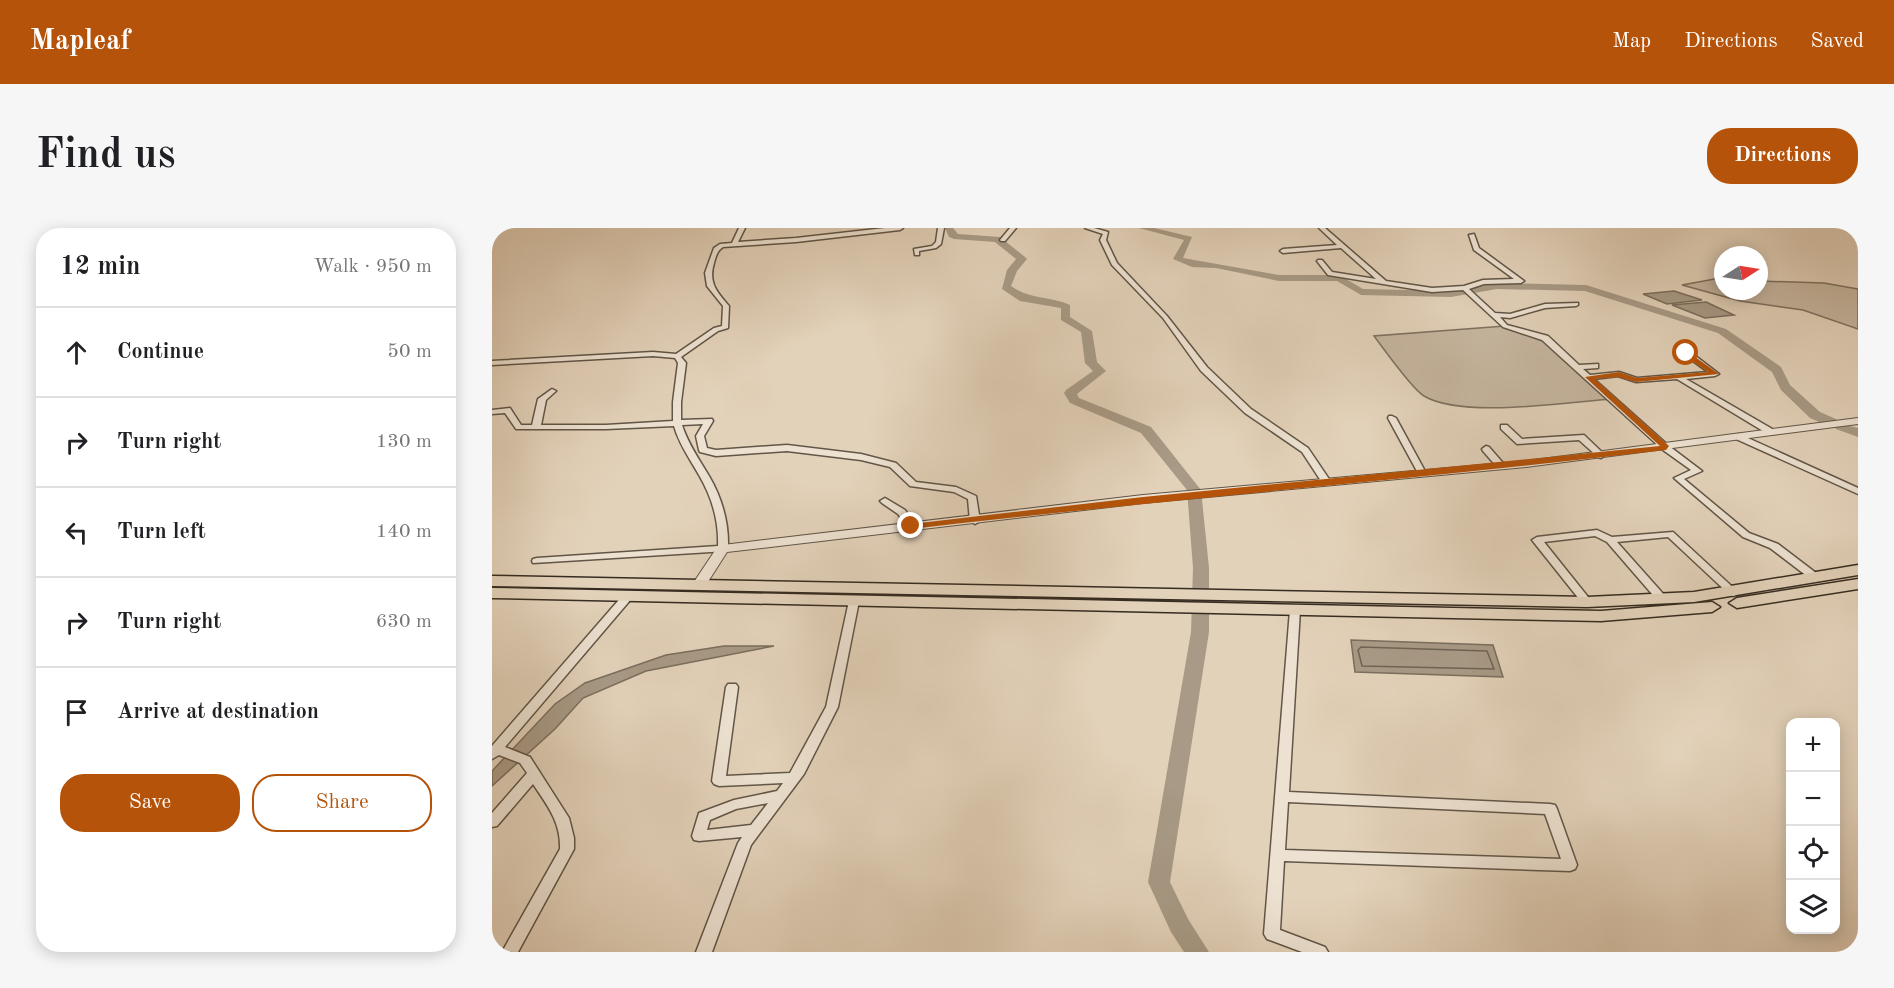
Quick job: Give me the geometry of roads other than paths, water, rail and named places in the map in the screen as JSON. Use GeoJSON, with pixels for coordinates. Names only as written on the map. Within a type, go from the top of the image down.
{"type":"FeatureCollection","features":[{"type":"Feature","properties":{"kind":"highway"},"geometry":{"type":"LineString","coordinates":[[492,580],[1221,602],[1587,602],[1734,593],[1858,570]]}},
{"type":"Feature","properties":{"kind":"highway"},"geometry":{"type":"LineString","coordinates":[[1221,602],[1295,610],[1601,616],[1712,607],[1858,584]]}},
{"type":"Feature","properties":{"kind":"highway"},"geometry":{"type":"LineString","coordinates":[[492,593],[854,601],[1172,601]]}},
{"type":"Feature","properties":{"kind":"street"},"geometry":{"type":"LineString","coordinates":[[734,245],[742,228]]}},
{"type":"Feature","properties":{"kind":"street"},"geometry":{"type":"LineString","coordinates":[[492,363],[653,354],[677,356],[716,329],[725,328],[726,306],[708,286],[707,273],[716,249],[734,245],[900,228]]}},
{"type":"Feature","properties":{"kind":"street"},"geometry":{"type":"LineString","coordinates":[[917,254],[916,250],[934,247],[939,243],[941,228]]}},
{"type":"Feature","properties":{"kind":"street"},"geometry":{"type":"LineString","coordinates":[[1004,240],[1013,228]]}},
{"type":"Feature","properties":{"kind":"street"},"geometry":{"type":"LineString","coordinates":[[1088,228],[1106,233],[1103,240],[1114,264],[1165,317],[1204,369],[1248,411],[1305,450],[1326,482]]}},
{"type":"Feature","properties":{"kind":"street"},"geometry":{"type":"LineString","coordinates":[[1322,228],[1383,282]]}},
{"type":"Feature","properties":{"kind":"street"},"geometry":{"type":"LineString","coordinates":[[1320,261],[1330,274],[1432,290],[1465,288],[1483,282],[1521,280],[1476,249],[1472,236]]}},
{"type":"Feature","properties":{"kind":"street"},"geometry":{"type":"LineString","coordinates":[[1283,251],[1342,246]]}},
{"type":"Feature","properties":{"kind":"street"},"geometry":{"type":"LineString","coordinates":[[1465,288],[1505,326],[1545,338],[1666,448],[1698,471],[1678,478],[1746,535],[1774,546],[1816,578]]}},
{"type":"Feature","properties":{"kind":"street"},"geometry":{"type":"LineString","coordinates":[[1493,315],[1510,316],[1545,306],[1576,304]]}},
{"type":"Feature","properties":{"kind":"street"},"geometry":{"type":"LineString","coordinates":[[1589,377],[1619,374],[1636,380],[1715,374],[1686,353]]}},
{"type":"Feature","properties":{"kind":"street"},"geometry":{"type":"LineString","coordinates":[[677,356],[682,363],[676,414],[689,452],[706,478],[718,508],[724,537],[723,549],[699,585]]}},
{"type":"Feature","properties":{"kind":"street"},"geometry":{"type":"LineString","coordinates":[[1577,367],[1595,366]]}},
{"type":"Feature","properties":{"kind":"street"},"geometry":{"type":"LineString","coordinates":[[1678,377],[1771,432]]}},
{"type":"Feature","properties":{"kind":"street"},"geometry":{"type":"LineString","coordinates":[[536,427],[542,399],[552,392]]}},
{"type":"Feature","properties":{"kind":"street"},"geometry":{"type":"LineString","coordinates":[[492,412],[507,410],[519,427],[679,424],[709,421],[700,436],[703,450],[716,453],[787,448],[861,458],[893,465],[913,484],[956,490],[972,498],[975,521]]}},
{"type":"Feature","properties":{"kind":"street"},"geometry":{"type":"LineString","coordinates":[[1392,418],[1422,473]]}},
{"type":"Feature","properties":{"kind":"street"},"geometry":{"type":"LineString","coordinates":[[537,561],[723,549],[1194,495],[1666,448],[1858,421]]}},
{"type":"Feature","properties":{"kind":"street"},"geometry":{"type":"LineString","coordinates":[[1504,427],[1520,442],[1581,437],[1601,455]]}},
{"type":"Feature","properties":{"kind":"street"},"geometry":{"type":"LineString","coordinates":[[1739,437],[1749,444],[1858,491]]}},
{"type":"Feature","properties":{"kind":"street"},"geometry":{"type":"LineString","coordinates":[[1486,449],[1500,465]]}},
{"type":"Feature","properties":{"kind":"street"},"geometry":{"type":"LineString","coordinates":[[885,501],[902,512],[911,526]]}},
{"type":"Feature","properties":{"kind":"street"},"geometry":{"type":"LineString","coordinates":[[1587,602],[1537,540],[1597,533],[1610,540],[1662,599]]}},
{"type":"Feature","properties":{"kind":"street"},"geometry":{"type":"LineString","coordinates":[[1610,540],[1670,534],[1734,593]]}},
{"type":"Feature","properties":{"kind":"street"},"geometry":{"type":"LineString","coordinates":[[510,952],[567,849],[569,833],[565,820],[525,760],[498,752],[628,596]]}},
{"type":"Feature","properties":{"kind":"street"},"geometry":{"type":"LineString","coordinates":[[704,952],[745,843],[793,778],[832,707],[854,601]]}},
{"type":"Feature","properties":{"kind":"street"},"geometry":{"type":"LineString","coordinates":[[1295,610],[1272,934],[1320,952]]}},
{"type":"Feature","properties":{"kind":"street"},"geometry":{"type":"LineString","coordinates":[[732,687],[719,781],[793,778]]}},
{"type":"Feature","properties":{"kind":"street"},"geometry":{"type":"LineString","coordinates":[[492,822],[534,774]]}},
{"type":"Feature","properties":{"kind":"street"},"geometry":{"type":"LineString","coordinates":[[754,830],[699,836],[704,817],[734,805],[780,795]]}},
{"type":"Feature","properties":{"kind":"street"},"geometry":{"type":"LineString","coordinates":[[1278,855],[1570,864],[1550,809],[1283,797]]}},
{"type":"Feature","properties":{"kind":"water"},"geometry":{"type":"Polygon","coordinates":[[[1674,291],[1702,300],[1667,304],[1643,294],[1674,291]]]}},
{"type":"Feature","properties":{"kind":"water"},"geometry":{"type":"Polygon","coordinates":[[[1706,302],[1734,315],[1705,318],[1672,305],[1706,302]]]}},
{"type":"Feature","properties":{"kind":"water"},"geometry":{"type":"Polygon","coordinates":[[[1351,640],[1493,645],[1503,677],[1355,672],[1351,640]]]}},
{"type":"Feature","properties":{"kind":"water"},"geometry":{"type":"Polygon","coordinates":[[[724,646],[774,646],[646,671],[583,698],[555,729],[492,786],[492,771],[555,704],[585,683],[666,655],[724,646]]]}},
{"type":"Feature","properties":{"kind":"waterway"},"geometry":{"type":"LineString","coordinates":[[949,228],[952,235],[957,237],[997,239],[1022,259],[1012,270],[1006,287],[1023,298],[1058,303],[1066,307],[1065,318],[1086,331],[1091,363],[1100,371],[1070,393],[1074,400],[1146,430],[1194,490],[1201,568],[1200,632],[1159,882],[1179,925],[1197,952]]}},
{"type":"Feature","properties":{"kind":"waterway"},"geometry":{"type":"LineString","coordinates":[[1143,228],[1189,239],[1178,259],[1192,264],[1216,265],[1279,278],[1339,278],[1361,292],[1451,294],[1497,286],[1586,288],[1722,331],[1777,370],[1785,387],[1815,415],[1831,422]]}},
{"type":"Feature","properties":{"kind":"waterway"},"geometry":{"type":"LineString","coordinates":[[1841,426],[1858,433]]}}]}
